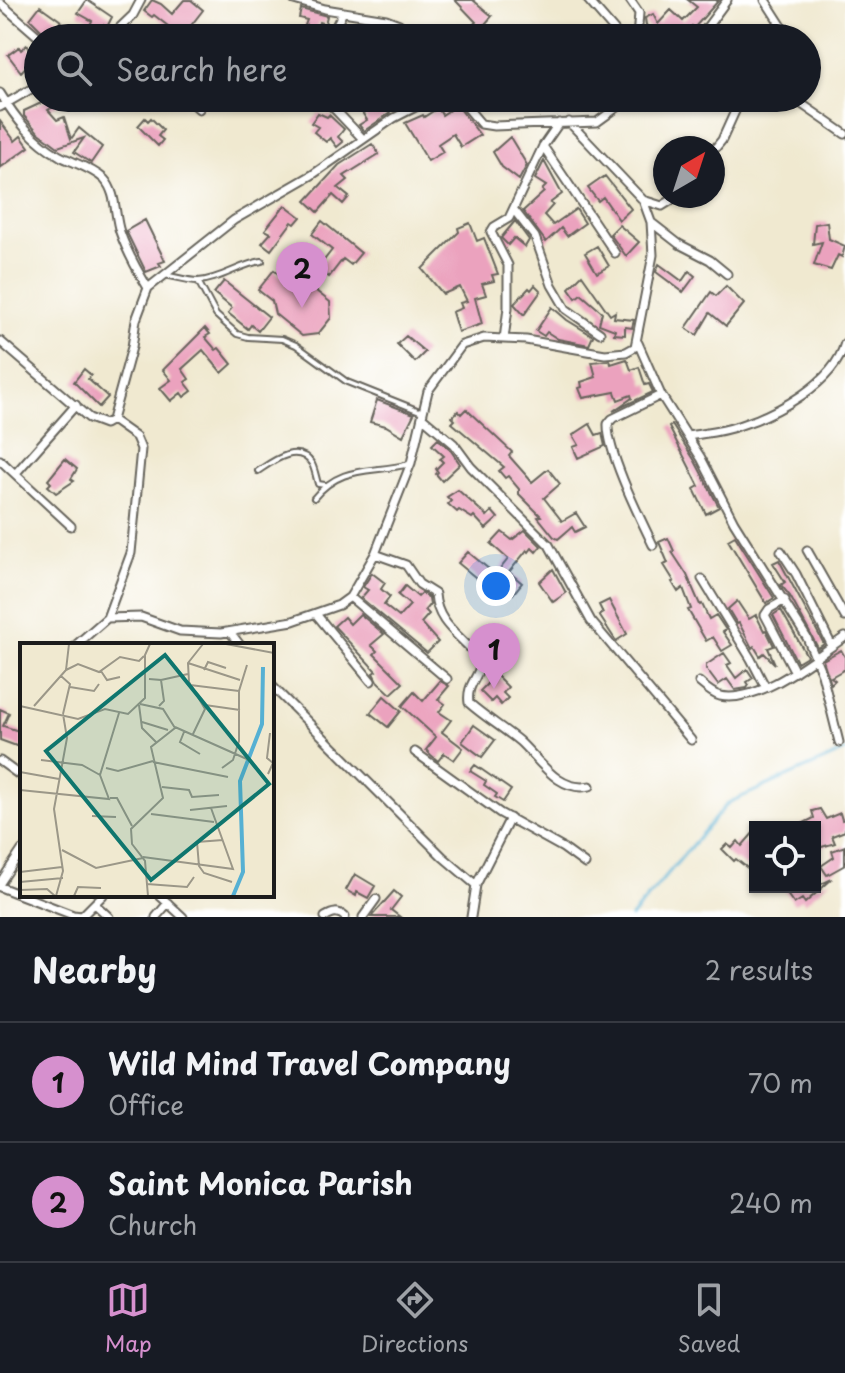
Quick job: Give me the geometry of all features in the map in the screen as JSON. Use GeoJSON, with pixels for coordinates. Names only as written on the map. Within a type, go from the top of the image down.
{"type":"FeatureCollection","features":[{"type":"Feature","properties":{"kind":"street"},"geometry":{"type":"LineString","coordinates":[[126,24],[141,0]]}},
{"type":"Feature","properties":{"kind":"street"},"geometry":{"type":"LineString","coordinates":[[294,0],[399,24]]}},
{"type":"Feature","properties":{"kind":"street"},"geometry":{"type":"LineString","coordinates":[[588,0],[609,24]]}},
{"type":"Feature","properties":{"kind":"street"},"geometry":{"type":"LineString","coordinates":[[630,0],[639,13],[638,24]]}},
{"type":"Feature","properties":{"kind":"street"},"geometry":{"type":"LineString","coordinates":[[709,24],[727,0]]}},
{"type":"Feature","properties":{"kind":"street"},"geometry":{"type":"LineString","coordinates":[[765,0],[780,24]]}},
{"type":"Feature","properties":{"kind":"street"},"geometry":{"type":"LineString","coordinates":[[0,3],[24,24]]}},
{"type":"Feature","properties":{"kind":"street"},"geometry":{"type":"LineString","coordinates":[[337,24],[343,12]]}},
{"type":"Feature","properties":{"kind":"street"},"geometry":{"type":"LineString","coordinates":[[0,93],[3,105],[46,147],[91,170],[107,182],[125,245],[148,288]]}},
{"type":"Feature","properties":{"kind":"street"},"geometry":{"type":"LineString","coordinates":[[3,105],[24,93]]}},
{"type":"Feature","properties":{"kind":"street"},"geometry":{"type":"LineString","coordinates":[[337,112],[363,139]]}},
{"type":"Feature","properties":{"kind":"street"},"geometry":{"type":"LineString","coordinates":[[0,341],[89,418],[105,424],[112,420],[132,347],[136,320],[148,288],[234,220],[312,175],[406,112]]}},
{"type":"Feature","properties":{"kind":"street"},"geometry":{"type":"LineString","coordinates":[[471,112],[481,124],[494,126],[597,122],[611,112]]}},
{"type":"Feature","properties":{"kind":"street"},"geometry":{"type":"LineString","coordinates":[[724,136],[735,112]]}},
{"type":"Feature","properties":{"kind":"street"},"geometry":{"type":"LineString","coordinates":[[813,112],[845,134]]}},
{"type":"Feature","properties":{"kind":"street"},"geometry":{"type":"LineString","coordinates":[[569,122],[643,200],[651,222],[653,255],[638,343],[661,395],[688,436],[734,522],[801,625],[816,658],[839,742]]}},
{"type":"Feature","properties":{"kind":"street"},"geometry":{"type":"LineString","coordinates":[[504,339],[508,265],[491,232],[514,210],[543,146],[559,123]]}},
{"type":"Feature","properties":{"kind":"street"},"geometry":{"type":"LineString","coordinates":[[543,146],[615,253]]}},
{"type":"Feature","properties":{"kind":"street"},"geometry":{"type":"LineString","coordinates":[[643,200],[653,203]]}},
{"type":"Feature","properties":{"kind":"street"},"geometry":{"type":"LineString","coordinates":[[514,210],[535,237],[552,285],[566,309],[600,333]]}},
{"type":"Feature","properties":{"kind":"street"},"geometry":{"type":"LineString","coordinates":[[651,222],[727,274]]}},
{"type":"Feature","properties":{"kind":"street"},"geometry":{"type":"LineString","coordinates":[[107,618],[141,617],[195,634],[230,632],[293,621],[339,605],[350,597],[375,554],[411,463],[428,391],[462,345],[473,340],[526,340],[605,354],[626,352],[638,343]]}},
{"type":"Feature","properties":{"kind":"street"},"geometry":{"type":"LineString","coordinates":[[688,436],[740,426],[786,404],[830,372],[844,354],[845,343]]}},
{"type":"Feature","properties":{"kind":"street"},"geometry":{"type":"LineString","coordinates":[[653,545],[617,461],[608,424],[612,419],[661,395]]}},
{"type":"Feature","properties":{"kind":"street"},"geometry":{"type":"LineString","coordinates":[[15,474],[76,405]]}},
{"type":"Feature","properties":{"kind":"street"},"geometry":{"type":"LineString","coordinates":[[422,414],[549,545],[591,621],[691,740]]}},
{"type":"Feature","properties":{"kind":"street"},"geometry":{"type":"LineString","coordinates":[[78,643],[107,618],[131,553],[141,449],[136,437],[112,420]]}},
{"type":"Feature","properties":{"kind":"street"},"geometry":{"type":"LineString","coordinates":[[0,460],[71,526]]}},
{"type":"Feature","properties":{"kind":"street"},"geometry":{"type":"LineString","coordinates":[[807,550],[845,617]]}},
{"type":"Feature","properties":{"kind":"street"},"geometry":{"type":"LineString","coordinates":[[781,551],[832,646]]}},
{"type":"Feature","properties":{"kind":"street"},"geometry":{"type":"LineString","coordinates":[[375,554],[406,565],[419,584],[435,594],[436,610],[448,628],[481,661],[469,684],[469,703],[517,740],[557,778],[572,786],[590,786]]}},
{"type":"Feature","properties":{"kind":"street"},"geometry":{"type":"LineString","coordinates":[[702,579],[765,686]]}},
{"type":"Feature","properties":{"kind":"street"},"geometry":{"type":"LineString","coordinates":[[350,597],[447,679]]}},
{"type":"Feature","properties":{"kind":"street"},"geometry":{"type":"LineString","coordinates":[[785,600],[765,615],[795,672]]}},
{"type":"Feature","properties":{"kind":"street"},"geometry":{"type":"LineString","coordinates":[[316,614],[371,681]]}},
{"type":"Feature","properties":{"kind":"street"},"geometry":{"type":"LineString","coordinates":[[230,632],[238,643]]}},
{"type":"Feature","properties":{"kind":"street"},"geometry":{"type":"LineString","coordinates":[[699,682],[712,693],[731,697],[795,672],[845,637]]}},
{"type":"Feature","properties":{"kind":"street"},"geometry":{"type":"LineString","coordinates":[[274,688],[443,857],[476,885]]}},
{"type":"Feature","properties":{"kind":"street"},"geometry":{"type":"LineString","coordinates":[[415,752],[510,818],[585,864]]}},
{"type":"Feature","properties":{"kind":"street"},"geometry":{"type":"LineString","coordinates":[[0,761],[20,776]]}},
{"type":"Feature","properties":{"kind":"street"},"geometry":{"type":"LineString","coordinates":[[471,917],[476,885],[510,818]]}},
{"type":"Feature","properties":{"kind":"street"},"geometry":{"type":"LineString","coordinates":[[20,853],[0,885],[20,893]]}},
{"type":"Feature","properties":{"kind":"street"},"geometry":{"type":"LineString","coordinates":[[29,897],[82,916],[102,897]]}},
{"type":"Feature","properties":{"kind":"street"},"geometry":{"type":"LineString","coordinates":[[161,897],[183,917]]}},
{"type":"Feature","properties":{"kind":"street"},"geometry":{"type":"LineString","coordinates":[[363,917],[376,899]]}},
{"type":"Feature","properties":{"kind":"street"},"geometry":{"type":"LineString","coordinates":[[156,917],[168,903]]}},
{"type":"Feature","properties":{"kind":"street"},"geometry":{"type":"LineString","coordinates":[[96,905],[109,917]]}},
{"type":"Feature","properties":{"kind":"street"},"geometry":{"type":"LineString","coordinates":[[325,917],[340,913],[345,917]]}},
{"type":"Feature","properties":{"kind":"lane"},"geometry":{"type":"LineString","coordinates":[[163,274],[198,281],[262,261]]}},
{"type":"Feature","properties":{"kind":"lane"},"geometry":{"type":"LineString","coordinates":[[198,281],[216,315],[237,334],[282,339],[296,345],[347,382],[422,414]]}},
{"type":"Feature","properties":{"kind":"lane"},"geometry":{"type":"LineString","coordinates":[[258,471],[285,455],[298,454],[305,456],[314,467],[318,484],[327,484]]}},
{"type":"Feature","properties":{"kind":"lane"},"geometry":{"type":"LineString","coordinates":[[314,498],[327,484],[353,471],[411,463]]}},
{"type":"Feature","properties":{"kind":"building"},"geometry":{"type":"Polygon","coordinates":[[[87,0],[112,17],[108,24],[90,24],[92,21],[78,13],[87,0]]]}},
{"type":"Feature","properties":{"kind":"building"},"geometry":{"type":"Polygon","coordinates":[[[152,0],[172,14],[184,0],[191,0],[203,10],[192,24],[165,24],[144,11],[152,0]]]}},
{"type":"Feature","properties":{"kind":"building"},"geometry":{"type":"Polygon","coordinates":[[[455,0],[473,0],[492,16],[485,24],[474,24],[476,22],[455,0]]]}},
{"type":"Feature","properties":{"kind":"building"},"geometry":{"type":"Polygon","coordinates":[[[688,0],[719,0],[698,24],[658,24],[671,10],[683,21],[697,7],[688,0]]]}},
{"type":"Feature","properties":{"kind":"building"},"geometry":{"type":"Polygon","coordinates":[[[40,6],[61,21],[59,24],[35,24],[30,19],[40,6]]]}},
{"type":"Feature","properties":{"kind":"building"},"geometry":{"type":"Polygon","coordinates":[[[301,9],[327,16],[325,24],[305,24],[307,20],[299,18],[301,9]]]}},
{"type":"Feature","properties":{"kind":"building"},"geometry":{"type":"Polygon","coordinates":[[[653,14],[658,24],[646,24],[645,18],[653,14]]]}},
{"type":"Feature","properties":{"kind":"building"},"geometry":{"type":"Polygon","coordinates":[[[19,47],[21,50],[24,48],[24,69],[21,72],[8,55],[19,47]]]}},
{"type":"Feature","properties":{"kind":"building"},"geometry":{"type":"Polygon","coordinates":[[[24,112],[50,112],[57,120],[64,117],[71,139],[79,128],[102,147],[91,163],[74,152],[84,138],[58,147],[24,116],[24,112]]]}},
{"type":"Feature","properties":{"kind":"building"},"geometry":{"type":"Polygon","coordinates":[[[362,112],[390,113],[364,131],[359,125],[367,120],[362,112]]]}},
{"type":"Feature","properties":{"kind":"building"},"geometry":{"type":"Polygon","coordinates":[[[432,112],[442,115],[462,112],[480,135],[461,147],[453,134],[438,144],[443,152],[428,161],[405,123],[432,112]]]}},
{"type":"Feature","properties":{"kind":"building"},"geometry":{"type":"Polygon","coordinates":[[[318,113],[329,115],[344,129],[338,137],[343,142],[337,147],[330,138],[326,142],[314,132],[318,127],[311,123],[318,113]]]}},
{"type":"Feature","properties":{"kind":"building"},"geometry":{"type":"Polygon","coordinates":[[[145,118],[148,121],[151,118],[163,130],[158,136],[163,140],[158,146],[138,126],[145,118]]]}},
{"type":"Feature","properties":{"kind":"building"},"geometry":{"type":"Polygon","coordinates":[[[0,121],[15,141],[21,136],[29,147],[0,168],[0,121]]]}},
{"type":"Feature","properties":{"kind":"building"},"geometry":{"type":"Polygon","coordinates":[[[510,137],[527,165],[519,180],[502,167],[493,152],[510,137]]]}},
{"type":"Feature","properties":{"kind":"building"},"geometry":{"type":"Polygon","coordinates":[[[372,144],[379,154],[344,176],[348,180],[338,188],[349,197],[343,204],[333,195],[318,212],[306,201],[339,165],[372,144]]]}},
{"type":"Feature","properties":{"kind":"building"},"geometry":{"type":"Polygon","coordinates":[[[544,161],[562,194],[550,203],[553,205],[544,215],[553,225],[576,209],[585,223],[567,236],[561,228],[546,242],[523,211],[544,192],[542,190],[546,186],[535,179],[544,161]]]}},
{"type":"Feature","properties":{"kind":"building"},"geometry":{"type":"Polygon","coordinates":[[[605,176],[631,209],[619,220],[603,197],[598,201],[588,188],[605,176]]]}},
{"type":"Feature","properties":{"kind":"building"},"geometry":{"type":"Polygon","coordinates":[[[285,205],[301,217],[295,224],[292,222],[271,250],[262,243],[271,233],[265,230],[285,205]]]}},
{"type":"Feature","properties":{"kind":"building"},"geometry":{"type":"Polygon","coordinates":[[[145,220],[165,261],[146,272],[126,231],[145,220]]]}},
{"type":"Feature","properties":{"kind":"building"},"geometry":{"type":"Polygon","coordinates":[[[322,221],[361,253],[351,265],[343,259],[329,277],[318,268],[332,250],[312,234],[322,221]]]}},
{"type":"Feature","properties":{"kind":"building"},"geometry":{"type":"Polygon","coordinates":[[[515,221],[529,240],[525,247],[514,238],[508,245],[501,238],[515,221]]]}},
{"type":"Feature","properties":{"kind":"building"},"geometry":{"type":"Polygon","coordinates":[[[827,222],[829,239],[845,246],[842,257],[838,255],[831,270],[814,265],[822,242],[813,244],[815,224],[827,222]]]}},
{"type":"Feature","properties":{"kind":"building"},"geometry":{"type":"Polygon","coordinates":[[[470,223],[477,241],[484,238],[498,274],[492,275],[494,281],[482,284],[486,295],[475,298],[482,324],[458,332],[452,312],[462,308],[460,303],[467,301],[460,287],[443,294],[422,269],[459,232],[458,228],[470,223]]]}},
{"type":"Feature","properties":{"kind":"building"},"geometry":{"type":"Polygon","coordinates":[[[619,225],[639,242],[626,256],[610,234],[619,225]]]}},
{"type":"Feature","properties":{"kind":"building"},"geometry":{"type":"Polygon","coordinates":[[[597,246],[609,266],[597,273],[585,253],[597,246]]]}},
{"type":"Feature","properties":{"kind":"building"},"geometry":{"type":"Polygon","coordinates":[[[659,264],[682,281],[689,271],[695,276],[683,292],[656,272],[659,264]]]}},
{"type":"Feature","properties":{"kind":"building"},"geometry":{"type":"Polygon","coordinates":[[[274,270],[287,281],[302,280],[330,302],[331,318],[318,334],[302,336],[275,314],[272,301],[258,290],[274,270]]]}},
{"type":"Feature","properties":{"kind":"building"},"geometry":{"type":"Polygon","coordinates":[[[582,275],[610,315],[615,312],[614,318],[634,320],[632,328],[625,327],[625,335],[614,334],[615,330],[599,324],[602,312],[581,294],[576,298],[569,288],[582,275]]]}},
{"type":"Feature","properties":{"kind":"building"},"geometry":{"type":"Polygon","coordinates":[[[224,281],[269,317],[258,331],[251,325],[248,329],[228,313],[232,308],[214,293],[224,281]]]}},
{"type":"Feature","properties":{"kind":"building"},"geometry":{"type":"Polygon","coordinates":[[[535,285],[541,291],[524,315],[514,304],[535,285]]]}},
{"type":"Feature","properties":{"kind":"building"},"geometry":{"type":"Polygon","coordinates":[[[726,286],[744,304],[726,326],[710,313],[697,335],[686,328],[711,292],[716,296],[726,286]]]}},
{"type":"Feature","properties":{"kind":"building"},"geometry":{"type":"Polygon","coordinates":[[[552,307],[593,336],[589,345],[558,339],[547,332],[544,336],[536,331],[552,307]]]}},
{"type":"Feature","properties":{"kind":"building"},"geometry":{"type":"Polygon","coordinates":[[[205,328],[210,334],[205,337],[232,364],[222,373],[203,350],[182,369],[189,379],[185,382],[192,391],[184,397],[181,393],[171,401],[160,388],[171,380],[163,370],[205,328]]]}},
{"type":"Feature","properties":{"kind":"building"},"geometry":{"type":"Polygon","coordinates":[[[406,336],[425,352],[415,362],[397,344],[406,336]]]}},
{"type":"Feature","properties":{"kind":"building"},"geometry":{"type":"Polygon","coordinates":[[[627,359],[631,370],[639,367],[645,385],[649,384],[653,392],[613,411],[632,398],[631,395],[618,400],[615,392],[583,398],[579,388],[582,387],[581,382],[596,377],[592,362],[610,360],[611,364],[627,359]]]}},
{"type":"Feature","properties":{"kind":"building"},"geometry":{"type":"Polygon","coordinates":[[[84,369],[91,375],[88,379],[108,397],[99,407],[74,382],[84,369]]]}},
{"type":"Feature","properties":{"kind":"building"},"geometry":{"type":"Polygon","coordinates":[[[377,400],[414,414],[403,436],[386,426],[370,422],[377,400]]]}},
{"type":"Feature","properties":{"kind":"building"},"geometry":{"type":"Polygon","coordinates":[[[466,409],[512,452],[509,456],[532,482],[548,469],[560,484],[544,498],[562,521],[576,513],[585,527],[575,532],[572,527],[558,539],[554,537],[538,517],[541,516],[519,494],[519,489],[499,471],[504,467],[452,423],[455,420],[452,417],[458,411],[461,414],[466,409]]]}},
{"type":"Feature","properties":{"kind":"building"},"geometry":{"type":"Polygon","coordinates":[[[590,424],[596,435],[602,433],[605,446],[578,458],[573,447],[579,445],[573,435],[590,424]]]}},
{"type":"Feature","properties":{"kind":"building"},"geometry":{"type":"Polygon","coordinates":[[[672,425],[719,507],[706,514],[694,489],[699,486],[669,427],[672,425]]]}},
{"type":"Feature","properties":{"kind":"building"},"geometry":{"type":"Polygon","coordinates":[[[438,439],[460,464],[442,481],[436,469],[444,456],[432,445],[438,439]]]}},
{"type":"Feature","properties":{"kind":"building"},"geometry":{"type":"Polygon","coordinates":[[[65,459],[77,469],[71,479],[74,481],[56,493],[48,486],[51,483],[48,480],[65,459]]]}},
{"type":"Feature","properties":{"kind":"building"},"geometry":{"type":"Polygon","coordinates":[[[458,490],[487,516],[492,511],[498,518],[486,529],[474,516],[472,518],[459,510],[457,512],[448,504],[451,501],[447,497],[458,490]]]}},
{"type":"Feature","properties":{"kind":"building"},"geometry":{"type":"Polygon","coordinates":[[[525,530],[541,546],[536,552],[532,548],[529,552],[527,550],[509,572],[522,583],[513,594],[493,578],[508,559],[491,544],[502,532],[512,540],[525,530]]]}},
{"type":"Feature","properties":{"kind":"building"},"geometry":{"type":"Polygon","coordinates":[[[735,536],[774,598],[766,603],[728,540],[735,536]]]}},
{"type":"Feature","properties":{"kind":"building"},"geometry":{"type":"Polygon","coordinates":[[[668,538],[672,552],[687,575],[700,605],[709,619],[716,615],[726,630],[723,632],[732,645],[722,651],[713,637],[706,641],[688,610],[691,609],[683,588],[678,592],[672,582],[659,542],[668,538]]]}},
{"type":"Feature","properties":{"kind":"building"},"geometry":{"type":"Polygon","coordinates":[[[468,552],[490,570],[481,582],[458,563],[468,552]]]}},
{"type":"Feature","properties":{"kind":"building"},"geometry":{"type":"Polygon","coordinates":[[[779,560],[824,644],[818,648],[781,585],[785,582],[773,563],[779,560]]]}},
{"type":"Feature","properties":{"kind":"building"},"geometry":{"type":"Polygon","coordinates":[[[553,569],[566,593],[553,602],[539,582],[553,569]]]}},
{"type":"Feature","properties":{"kind":"building"},"geometry":{"type":"Polygon","coordinates":[[[372,573],[385,583],[381,589],[390,597],[384,605],[399,617],[410,605],[398,595],[405,586],[418,597],[422,593],[429,598],[430,604],[425,610],[429,614],[421,623],[438,642],[427,653],[361,598],[368,590],[363,587],[372,573]]]}},
{"type":"Feature","properties":{"kind":"building"},"geometry":{"type":"Polygon","coordinates":[[[609,600],[627,634],[616,641],[599,615],[603,613],[599,605],[609,600]]]}},
{"type":"Feature","properties":{"kind":"building"},"geometry":{"type":"Polygon","coordinates":[[[737,601],[749,619],[756,615],[766,630],[774,646],[768,648],[775,664],[764,653],[760,656],[754,646],[752,648],[737,624],[728,609],[737,601]]]}},
{"type":"Feature","properties":{"kind":"building"},"geometry":{"type":"Polygon","coordinates":[[[781,610],[807,656],[797,662],[773,615],[781,610]]]}},
{"type":"Feature","properties":{"kind":"building"},"geometry":{"type":"Polygon","coordinates":[[[360,614],[384,634],[371,645],[377,651],[374,654],[403,683],[391,694],[377,681],[373,673],[376,671],[334,626],[344,617],[350,624],[360,614]]]}},
{"type":"Feature","properties":{"kind":"building"},"geometry":{"type":"Polygon","coordinates":[[[841,650],[845,657],[845,669],[831,677],[835,680],[831,684],[823,660],[841,650]]]}},
{"type":"Feature","properties":{"kind":"building"},"geometry":{"type":"Polygon","coordinates":[[[724,653],[731,663],[727,665],[736,678],[747,669],[753,678],[747,682],[747,688],[735,690],[727,679],[718,685],[706,669],[706,665],[724,653]]]}},
{"type":"Feature","properties":{"kind":"building"},"geometry":{"type":"Polygon","coordinates":[[[496,675],[508,687],[503,693],[508,698],[501,705],[495,698],[491,702],[480,691],[496,675]]]}},
{"type":"Feature","properties":{"kind":"building"},"geometry":{"type":"Polygon","coordinates":[[[440,681],[449,686],[438,699],[445,704],[439,712],[451,720],[442,732],[463,748],[454,760],[444,753],[438,761],[426,750],[436,737],[402,706],[414,692],[423,701],[440,681]]]}},
{"type":"Feature","properties":{"kind":"building"},"geometry":{"type":"Polygon","coordinates":[[[384,696],[401,711],[388,727],[370,713],[384,696]]]}},
{"type":"Feature","properties":{"kind":"building"},"geometry":{"type":"Polygon","coordinates":[[[0,709],[9,713],[3,726],[20,731],[20,747],[0,740],[0,709]]]}},
{"type":"Feature","properties":{"kind":"building"},"geometry":{"type":"Polygon","coordinates":[[[474,725],[495,740],[482,757],[462,742],[474,725]]]}},
{"type":"Feature","properties":{"kind":"building"},"geometry":{"type":"Polygon","coordinates":[[[475,765],[511,790],[503,802],[484,785],[486,781],[470,771],[475,765]]]}},
{"type":"Feature","properties":{"kind":"building"},"geometry":{"type":"Polygon","coordinates":[[[820,809],[826,819],[840,813],[842,820],[845,819],[845,831],[832,836],[835,843],[821,847],[821,821],[808,821],[814,818],[812,811],[820,809]]]}},
{"type":"Feature","properties":{"kind":"building"},"geometry":{"type":"Polygon","coordinates":[[[749,838],[749,869],[722,849],[727,844],[732,848],[738,841],[742,846],[749,838]]]}},
{"type":"Feature","properties":{"kind":"building"},"geometry":{"type":"Polygon","coordinates":[[[845,846],[845,865],[827,875],[821,866],[834,857],[832,851],[845,846]]]}},
{"type":"Feature","properties":{"kind":"building"},"geometry":{"type":"Polygon","coordinates":[[[355,874],[375,886],[368,898],[346,890],[355,874]]]}},
{"type":"Feature","properties":{"kind":"building"},"geometry":{"type":"Polygon","coordinates":[[[394,891],[401,897],[391,910],[400,917],[371,917],[394,891]]]}},
{"type":"Feature","properties":{"kind":"building"},"geometry":{"type":"Polygon","coordinates":[[[786,893],[816,893],[805,903],[802,899],[794,904],[786,893]]]}},
{"type":"Feature","properties":{"kind":"waterway"},"geometry":{"type":"LineString","coordinates":[[631,917],[728,803],[845,751]]}},
{"type":"Feature","properties":{"kind":"place","name":"Saint Monica Parish"},"geometry":{"type":"Point","coordinates":[302,308]}},
{"type":"Feature","properties":{"kind":"place","name":"Wild Mind Travel Company"},"geometry":{"type":"Point","coordinates":[494,689]}}]}
